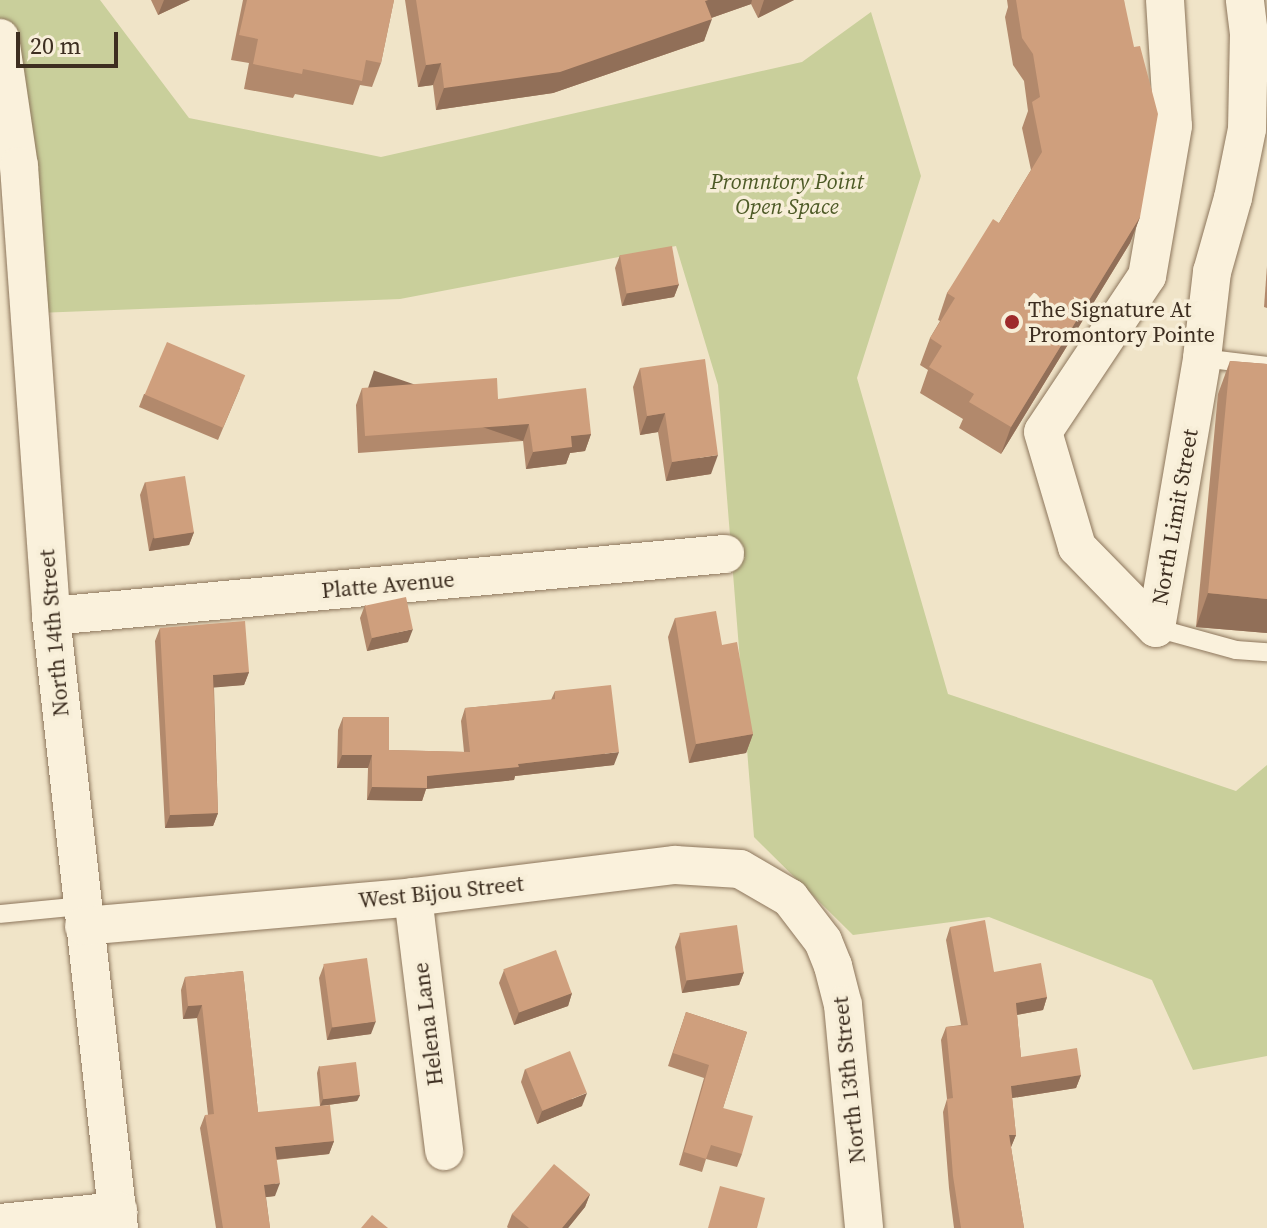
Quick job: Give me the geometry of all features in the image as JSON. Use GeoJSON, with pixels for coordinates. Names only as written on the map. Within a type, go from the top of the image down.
{"type":"FeatureCollection","features":[{"type":"Feature","properties":{"kind":"street","name":"North Limit Street"},"geometry":{"type":"LineString","coordinates":[[1156,628],[1077,547],[1043,432],[1147,276],[1173,126],[1165,0]]}},
{"type":"Feature","properties":{"kind":"street","name":"North Limit Street"},"geometry":{"type":"LineString","coordinates":[[1156,628],[1202,358],[1212,272],[1233,198],[1247,129],[1249,34],[1245,0]]}},
{"type":"Feature","properties":{"kind":"street","name":"North 14th Street"},"geometry":{"type":"LineString","coordinates":[[0,38],[19,166],[51,616],[118,1219]]}},
{"type":"Feature","properties":{"kind":"street","name":"Platte Avenue"},"geometry":{"type":"LineString","coordinates":[[51,616],[725,554]]}},
{"type":"Feature","properties":{"kind":"street","name":"West Bijou Street"},"geometry":{"type":"LineString","coordinates":[[83,916],[413,897],[675,865],[740,869],[790,898]]}},
{"type":"Feature","properties":{"kind":"street","name":"Helena Lane"},"geometry":{"type":"LineString","coordinates":[[413,897],[444,1151]]}},
{"type":"Feature","properties":{"kind":"street","name":"North 13th Street"},"geometry":{"type":"LineString","coordinates":[[790,898],[823,941],[843,1005],[864,1228]]}},
{"type":"Feature","properties":{"kind":"street"},"geometry":{"type":"LineString","coordinates":[[0,1223],[118,1219]]}},
{"type":"Feature","properties":{"kind":"lane"},"geometry":{"type":"LineString","coordinates":[[1202,358],[1267,366]]}},
{"type":"Feature","properties":{"kind":"lane"},"geometry":{"type":"LineString","coordinates":[[1156,628],[1236,650],[1267,652]]}},
{"type":"Feature","properties":{"kind":"lane"},"geometry":{"type":"LineString","coordinates":[[0,914],[83,916]]}},
{"type":"Feature","properties":{"kind":"green space","name":"Promntory Point Open Space"},"geometry":{"type":"Polygon","coordinates":[[[0,0],[100,0],[189,118],[381,157],[802,62],[871,12],[921,176],[857,378],[948,694],[1236,791],[1267,765],[1267,1056],[1193,1070],[1152,980],[989,917],[853,935],[754,837],[718,385],[676,246],[400,299],[37,313],[0,80],[0,0]]]}},
{"type":"Feature","properties":{"kind":"building"},"geometry":{"type":"Polygon","coordinates":[[[247,0],[394,0],[381,63],[366,60],[362,81],[303,69],[302,74],[253,64],[258,39],[239,35],[247,0]]]}},
{"type":"Feature","properties":{"kind":"building"},"geometry":{"type":"Polygon","coordinates":[[[416,0],[708,0],[705,1],[712,19],[560,72],[444,88],[441,63],[426,65],[416,0]]]}},
{"type":"Feature","properties":{"kind":"building"},"geometry":{"type":"Polygon","coordinates":[[[1016,0],[1124,0],[1134,47],[1140,46],[1158,114],[1140,217],[1011,427],[969,402],[974,394],[929,367],[942,346],[930,338],[955,298],[947,293],[993,219],[999,223],[1042,152],[1032,102],[1040,97],[1033,54],[1022,38],[1016,0]]]}},
{"type":"Feature","properties":{"kind":"building"},"geometry":{"type":"Polygon","coordinates":[[[672,246],[679,284],[627,294],[620,255],[672,246]]]}},
{"type":"Feature","properties":{"kind":"building"},"geometry":{"type":"Polygon","coordinates":[[[167,342],[245,375],[223,428],[145,394],[167,342]]]}},
{"type":"Feature","properties":{"kind":"building"},"geometry":{"type":"Polygon","coordinates":[[[705,359],[718,455],[672,462],[665,413],[647,416],[640,368],[705,359]]]}},
{"type":"Feature","properties":{"kind":"building","name":"The Signature At Promontory Pointe"},"geometry":{"type":"Polygon","coordinates":[[[1230,361],[1267,364],[1267,599],[1208,593],[1230,361]]]}},
{"type":"Feature","properties":{"kind":"building"},"geometry":{"type":"Polygon","coordinates":[[[497,378],[498,399],[586,388],[591,434],[571,436],[572,447],[533,452],[529,424],[365,436],[362,388],[497,378]]]}},
{"type":"Feature","properties":{"kind":"building"},"geometry":{"type":"Polygon","coordinates":[[[185,476],[194,532],[154,539],[145,482],[185,476]]]}},
{"type":"Feature","properties":{"kind":"building"},"geometry":{"type":"Polygon","coordinates":[[[406,597],[413,629],[372,638],[365,606],[406,597]]]}},
{"type":"Feature","properties":{"kind":"building"},"geometry":{"type":"Polygon","coordinates":[[[716,611],[722,645],[737,642],[753,734],[696,744],[675,618],[716,611]]]}},
{"type":"Feature","properties":{"kind":"building"},"geometry":{"type":"Polygon","coordinates":[[[245,621],[249,672],[213,675],[218,813],[170,815],[160,628],[245,621]]]}},
{"type":"Feature","properties":{"kind":"building"},"geometry":{"type":"Polygon","coordinates":[[[611,685],[619,752],[518,764],[519,767],[427,776],[427,788],[372,787],[372,755],[342,755],[343,717],[389,717],[389,750],[470,752],[465,708],[555,699],[555,691],[611,685]]]}},
{"type":"Feature","properties":{"kind":"building"},"geometry":{"type":"Polygon","coordinates":[[[985,920],[994,972],[1041,963],[1047,997],[1016,1003],[1021,1057],[1077,1048],[1081,1075],[1011,1086],[1016,1135],[1009,1135],[1024,1228],[961,1228],[953,1176],[947,1099],[953,1098],[946,1027],[968,1025],[950,927],[985,920]]]}},
{"type":"Feature","properties":{"kind":"building"},"geometry":{"type":"Polygon","coordinates":[[[737,925],[744,973],[686,981],[680,933],[737,925]]]}},
{"type":"Feature","properties":{"kind":"building"},"geometry":{"type":"Polygon","coordinates":[[[556,950],[572,993],[519,1012],[503,969],[556,950]]]}},
{"type":"Feature","properties":{"kind":"building"},"geometry":{"type":"Polygon","coordinates":[[[367,958],[376,1021],[332,1028],[323,964],[367,958]]]}},
{"type":"Feature","properties":{"kind":"building"},"geometry":{"type":"Polygon","coordinates":[[[243,971],[258,1112],[330,1105],[334,1141],[275,1147],[280,1183],[264,1185],[270,1228],[223,1228],[205,1115],[214,1114],[202,1005],[188,1006],[185,977],[243,971]]]}},
{"type":"Feature","properties":{"kind":"building"},"geometry":{"type":"Polygon","coordinates":[[[686,1012],[747,1032],[723,1108],[753,1116],[742,1154],[711,1145],[706,1159],[684,1152],[709,1065],[673,1053],[686,1012]]]}},
{"type":"Feature","properties":{"kind":"building"},"geometry":{"type":"Polygon","coordinates":[[[570,1051],[587,1093],[542,1111],[525,1069],[570,1051]]]}},
{"type":"Feature","properties":{"kind":"building"},"geometry":{"type":"Polygon","coordinates":[[[356,1062],[360,1095],[323,1099],[319,1067],[356,1062]]]}},
{"type":"Feature","properties":{"kind":"building"},"geometry":{"type":"Polygon","coordinates":[[[554,1164],[590,1194],[562,1228],[529,1228],[512,1214],[554,1164]]]}},
{"type":"Feature","properties":{"kind":"building"},"geometry":{"type":"Polygon","coordinates":[[[720,1186],[765,1198],[757,1228],[708,1228],[720,1186]]]}},
{"type":"Feature","properties":{"kind":"building"},"geometry":{"type":"Polygon","coordinates":[[[372,1215],[388,1228],[361,1228],[372,1215]]]}},
{"type":"Feature","properties":{"kind":"place","name":"The Signature At Promontory Pointe"},"geometry":{"type":"Point","coordinates":[1012,322]}}]}
